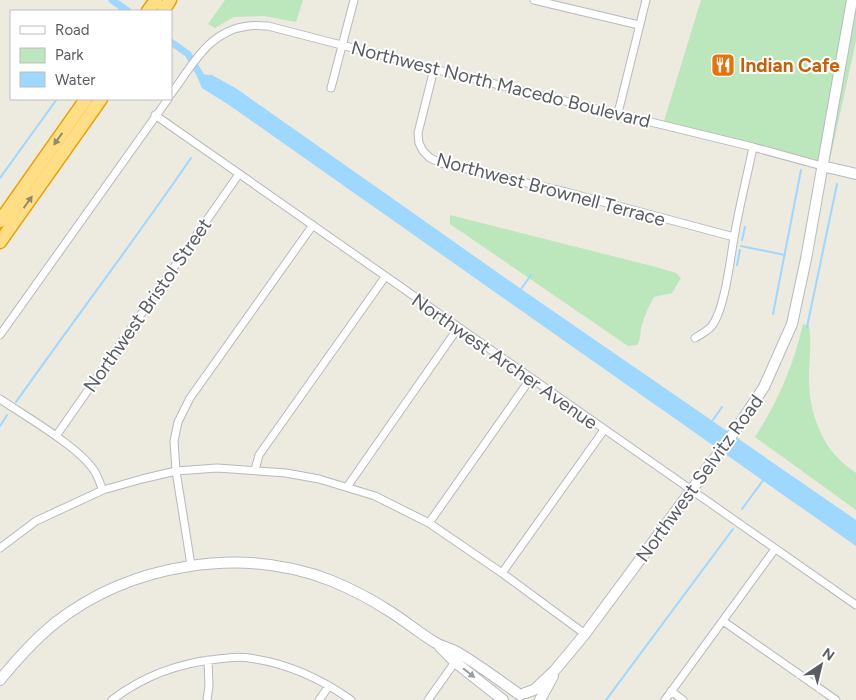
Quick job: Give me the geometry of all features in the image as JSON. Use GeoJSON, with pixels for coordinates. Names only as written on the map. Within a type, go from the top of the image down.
{"type":"FeatureCollection","features":[{"type":"Feature","properties":{"kind":"highway"},"geometry":{"type":"LineString","coordinates":[[0,221],[85,100]]}},
{"type":"Feature","properties":{"kind":"highway"},"geometry":{"type":"LineString","coordinates":[[0,242],[100,100]]}},
{"type":"Feature","properties":{"kind":"street"},"geometry":{"type":"LineString","coordinates":[[331,88],[354,0]]}},
{"type":"Feature","properties":{"kind":"street"},"geometry":{"type":"LineString","coordinates":[[534,0],[639,25]]}},
{"type":"Feature","properties":{"kind":"street"},"geometry":{"type":"LineString","coordinates":[[618,113],[646,0]]}},
{"type":"Feature","properties":{"kind":"street","name":"Northwest Selvitz Road"},"geometry":{"type":"LineString","coordinates":[[520,696],[534,690],[554,672],[586,634],[736,431],[764,387],[792,324],[806,260],[852,0]]}},
{"type":"Feature","properties":{"kind":"street","name":"Northwest North Macedo Boulevard"},"geometry":{"type":"LineString","coordinates":[[172,93],[202,51],[220,35],[248,26],[268,26],[856,174]]}},
{"type":"Feature","properties":{"kind":"street","name":"Northwest Brownell Terrace"},"geometry":{"type":"LineString","coordinates":[[434,69],[418,133],[421,146],[427,155],[434,160],[467,170],[566,192],[734,237]]}},
{"type":"Feature","properties":{"kind":"street"},"geometry":{"type":"LineString","coordinates":[[0,335],[167,100]]}},
{"type":"Feature","properties":{"kind":"street","name":"Northwest Archer Avenue"},"geometry":{"type":"LineString","coordinates":[[155,115],[856,605]]}},
{"type":"Feature","properties":{"kind":"street"},"geometry":{"type":"LineString","coordinates":[[695,338],[710,327],[717,316],[728,278],[734,237],[753,147]]}},
{"type":"Feature","properties":{"kind":"street","name":"Northwest Bristol Street"},"geometry":{"type":"LineString","coordinates":[[56,436],[239,174]]}},
{"type":"Feature","properties":{"kind":"street"},"geometry":{"type":"LineString","coordinates":[[191,566],[176,471],[174,441],[178,422],[190,398],[313,225]]}},
{"type":"Feature","properties":{"kind":"street"},"geometry":{"type":"LineString","coordinates":[[255,470],[259,455],[385,277]]}},
{"type":"Feature","properties":{"kind":"street"},"geometry":{"type":"LineString","coordinates":[[347,487],[458,328]]}},
{"type":"Feature","properties":{"kind":"street"},"geometry":{"type":"LineString","coordinates":[[429,523],[531,378]]}},
{"type":"Feature","properties":{"kind":"street"},"geometry":{"type":"LineString","coordinates":[[0,399],[56,436],[85,459],[95,472],[103,490]]}},
{"type":"Feature","properties":{"kind":"street"},"geometry":{"type":"LineString","coordinates":[[502,573],[604,430]]}},
{"type":"Feature","properties":{"kind":"street"},"geometry":{"type":"LineString","coordinates":[[0,548],[36,521],[103,490],[176,471],[217,468],[286,473],[347,487],[375,496],[429,523],[586,634]]}},
{"type":"Feature","properties":{"kind":"street"},"geometry":{"type":"LineString","coordinates":[[664,700],[774,548]]}},
{"type":"Feature","properties":{"kind":"street"},"geometry":{"type":"LineString","coordinates":[[0,680],[34,641],[56,622],[105,592],[134,580],[191,566],[242,564],[279,566],[331,581],[363,596],[438,644],[457,652],[520,696],[532,696],[536,700]]}},
{"type":"Feature","properties":{"kind":"street"},"geometry":{"type":"LineString","coordinates":[[723,621],[836,700]]}},
{"type":"Feature","properties":{"kind":"street"},"geometry":{"type":"LineString","coordinates":[[438,644],[455,662],[503,700]]}},
{"type":"Feature","properties":{"kind":"street"},"geometry":{"type":"LineString","coordinates":[[112,700],[126,689],[161,671],[208,660],[248,657],[283,665],[309,674],[351,700]]}},
{"type":"Feature","properties":{"kind":"street"},"geometry":{"type":"LineString","coordinates":[[207,700],[209,686],[208,660]]}},
{"type":"Feature","properties":{"kind":"street"},"geometry":{"type":"LineString","coordinates":[[428,700],[455,662]]}},
{"type":"Feature","properties":{"kind":"street"},"geometry":{"type":"LineString","coordinates":[[506,685],[526,686],[554,672]]}},
{"type":"Feature","properties":{"kind":"street"},"geometry":{"type":"LineString","coordinates":[[546,700],[554,672]]}},
{"type":"Feature","properties":{"kind":"street","name":"Northwest Selvitz Road"},"geometry":{"type":"LineString","coordinates":[[540,700],[554,672]]}},
{"type":"Feature","properties":{"kind":"street"},"geometry":{"type":"LineString","coordinates":[[319,700],[329,686]]}},
{"type":"Feature","properties":{"kind":"street"},"geometry":{"type":"LineString","coordinates":[[671,691],[684,700]]}},
{"type":"Feature","properties":{"kind":"green space"},"geometry":{"type":"Polygon","coordinates":[[[225,0],[303,0],[296,22],[264,16],[234,17],[215,28],[208,24],[225,0]]]}},
{"type":"Feature","properties":{"kind":"green space"},"geometry":{"type":"Polygon","coordinates":[[[701,0],[849,0],[820,161],[664,121],[701,0]]]}},
{"type":"Feature","properties":{"kind":"green space"},"geometry":{"type":"Polygon","coordinates":[[[856,0],[856,41],[829,164],[826,163],[856,0]]]}},
{"type":"Feature","properties":{"kind":"green space"},"geometry":{"type":"Polygon","coordinates":[[[450,215],[652,266],[676,273],[681,278],[672,293],[654,297],[643,320],[640,339],[637,345],[628,346],[450,224],[450,215]]]}},
{"type":"Feature","properties":{"kind":"green space"},"geometry":{"type":"Polygon","coordinates":[[[803,324],[809,326],[810,332],[809,387],[812,409],[820,431],[831,450],[856,473],[856,510],[755,437],[771,411],[784,383],[795,354],[803,324]]]}},
{"type":"Feature","properties":{"kind":"water"},"geometry":{"type":"Polygon","coordinates":[[[196,74],[212,75],[237,89],[521,289],[856,520],[856,546],[229,105],[202,88],[196,74]]]}},
{"type":"Feature","properties":{"kind":"waterway"},"geometry":{"type":"LineString","coordinates":[[112,0],[127,10]]}},
{"type":"Feature","properties":{"kind":"waterway"},"geometry":{"type":"LineString","coordinates":[[172,43],[188,54],[204,81]]}},
{"type":"Feature","properties":{"kind":"waterway"},"geometry":{"type":"LineString","coordinates":[[0,178],[56,100]]}},
{"type":"Feature","properties":{"kind":"waterway"},"geometry":{"type":"LineString","coordinates":[[16,402],[191,158]]}},
{"type":"Feature","properties":{"kind":"waterway"},"geometry":{"type":"LineString","coordinates":[[773,314],[801,170]]}},
{"type":"Feature","properties":{"kind":"waterway"},"geometry":{"type":"LineString","coordinates":[[807,327],[837,184]]}},
{"type":"Feature","properties":{"kind":"waterway"},"geometry":{"type":"LineString","coordinates":[[742,240],[745,227]]}},
{"type":"Feature","properties":{"kind":"waterway"},"geometry":{"type":"LineString","coordinates":[[741,246],[785,255]]}},
{"type":"Feature","properties":{"kind":"waterway"},"geometry":{"type":"LineString","coordinates":[[737,265],[740,250]]}},
{"type":"Feature","properties":{"kind":"waterway"},"geometry":{"type":"LineString","coordinates":[[521,289],[531,275]]}},
{"type":"Feature","properties":{"kind":"waterway"},"geometry":{"type":"LineString","coordinates":[[713,420],[722,407]]}},
{"type":"Feature","properties":{"kind":"waterway"},"geometry":{"type":"LineString","coordinates":[[0,426],[7,415]]}},
{"type":"Feature","properties":{"kind":"waterway"},"geometry":{"type":"LineString","coordinates":[[742,509],[764,479]]}},
{"type":"Feature","properties":{"kind":"waterway"},"geometry":{"type":"LineString","coordinates":[[606,700],[733,529]]}},
{"type":"Feature","properties":{"kind":"place","name":"Indian Cafe"},"geometry":{"type":"Point","coordinates":[723,65]}}]}
